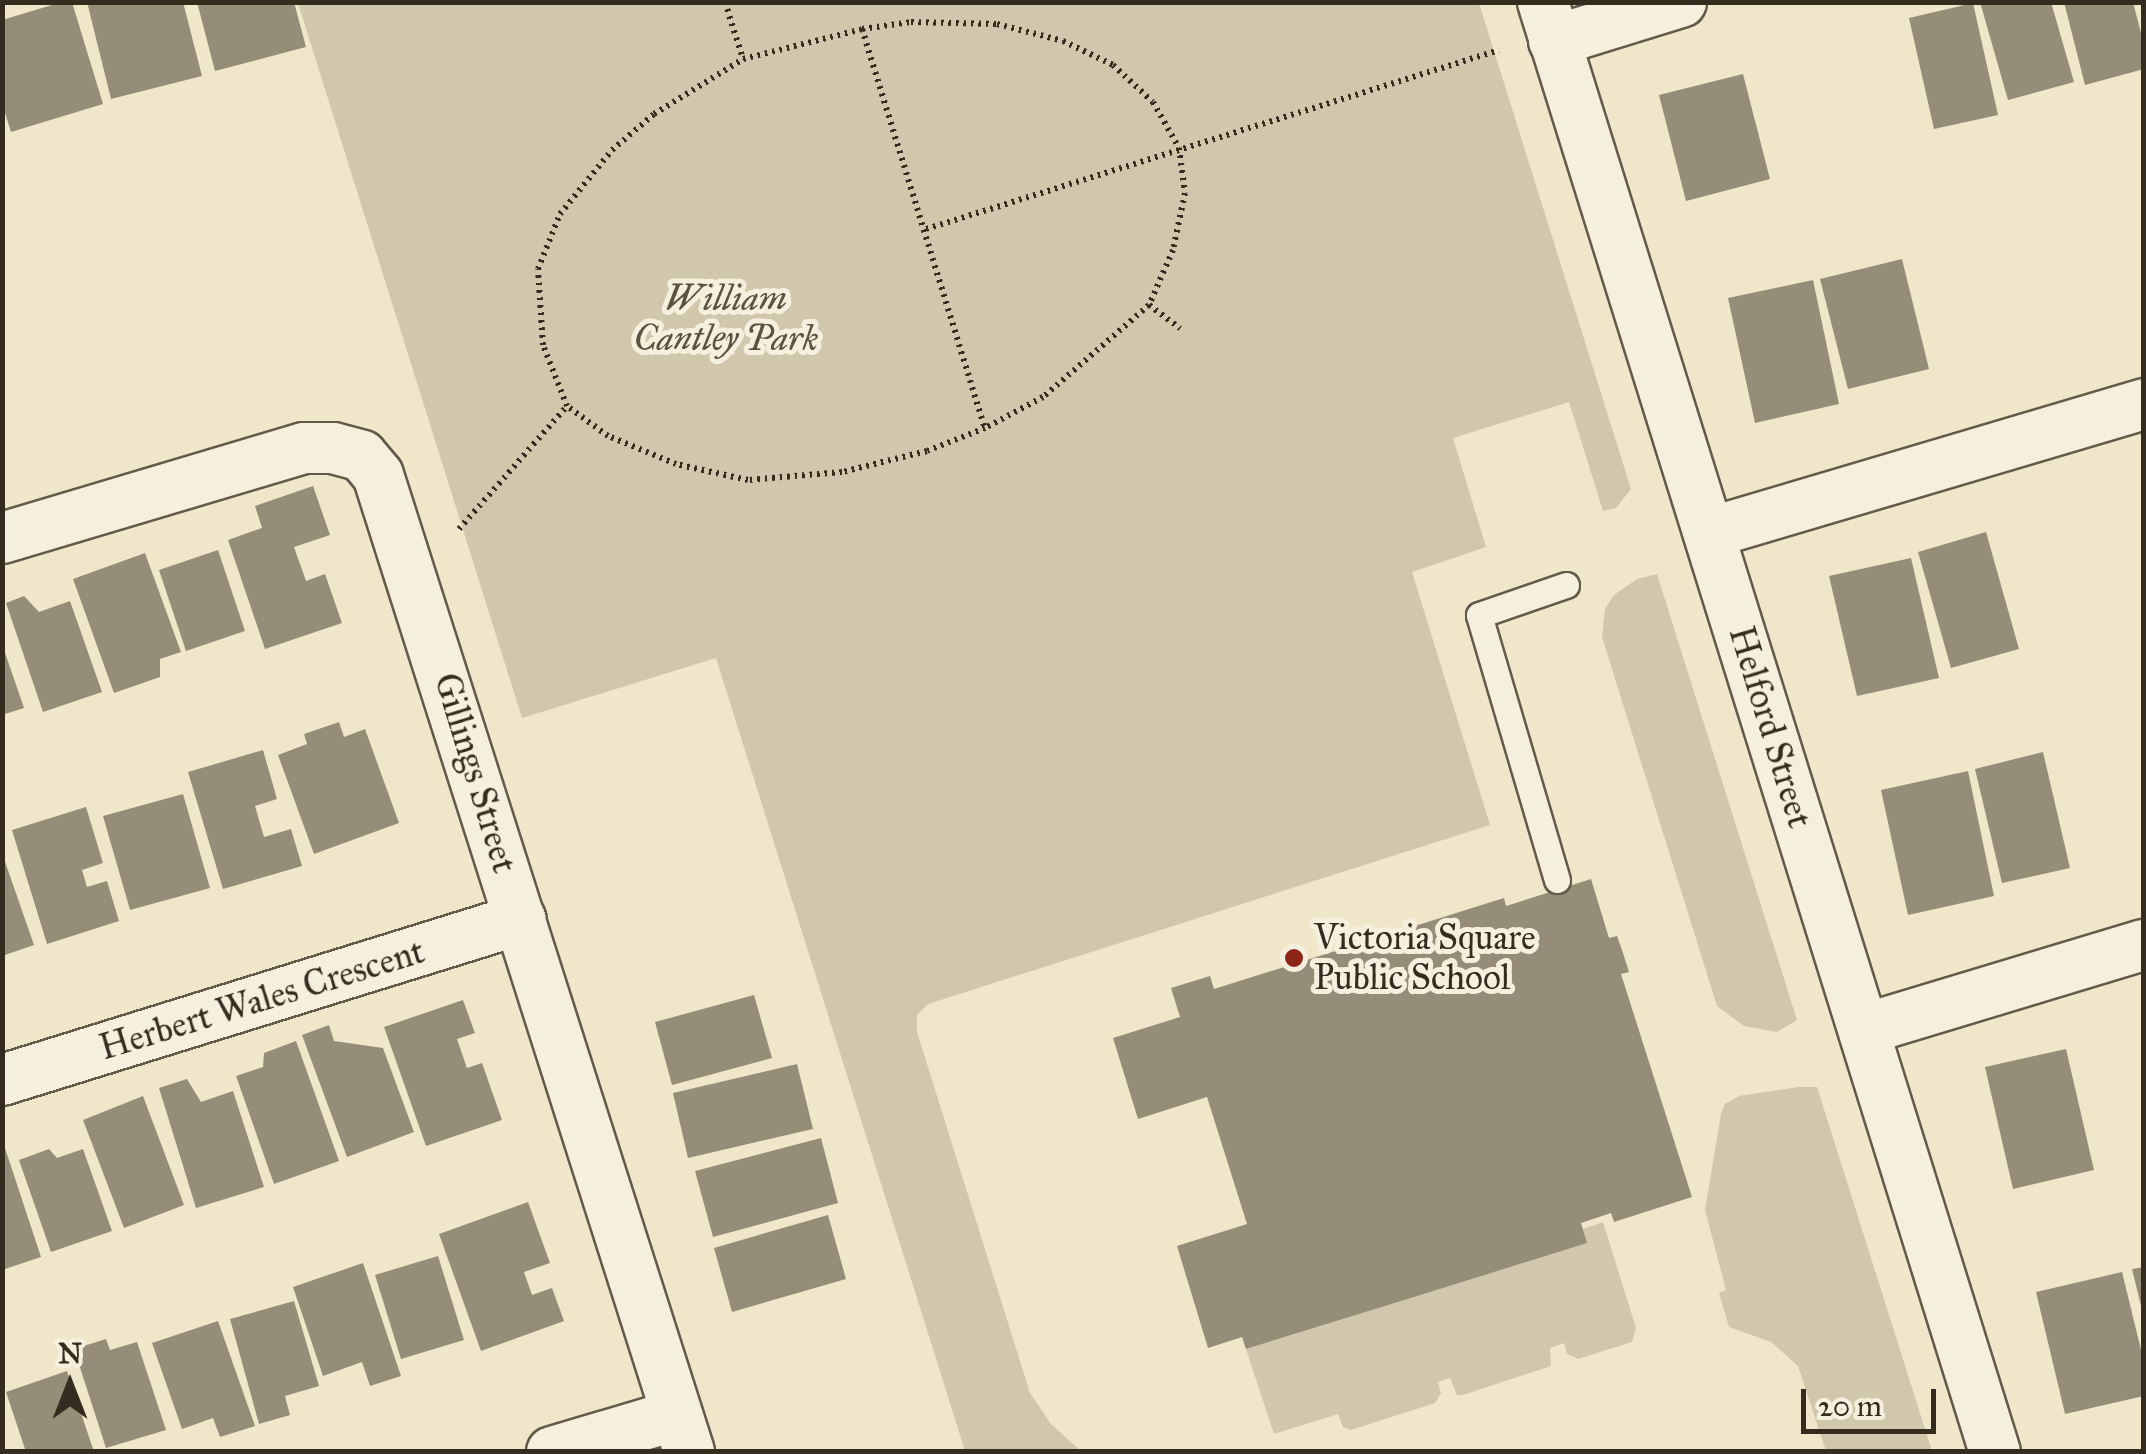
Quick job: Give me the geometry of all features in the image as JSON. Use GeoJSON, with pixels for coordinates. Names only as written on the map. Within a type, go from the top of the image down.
{"type":"FeatureCollection","features":[{"type":"Feature","properties":{"kind":"street"},"geometry":{"type":"LineString","coordinates":[[1549,22],[1681,2]]}},
{"type":"Feature","properties":{"kind":"street","name":"Helford Street"},"geometry":{"type":"LineString","coordinates":[[1549,22],[1996,1452]]}},
{"type":"Feature","properties":{"kind":"street"},"geometry":{"type":"LineString","coordinates":[[1709,533],[2144,404]]}},
{"type":"Feature","properties":{"kind":"street","name":"Gillings Street"},"geometry":{"type":"LineString","coordinates":[[2,538],[304,448],[332,448],[362,456],[378,475],[388,496],[683,1433]]}},
{"type":"Feature","properties":{"kind":"street","name":"Herbert Wales Crescent"},"geometry":{"type":"LineString","coordinates":[[2,1080],[521,919]]}},
{"type":"Feature","properties":{"kind":"street"},"geometry":{"type":"LineString","coordinates":[[1864,1030],[2144,944]]}},
{"type":"Feature","properties":{"kind":"street"},"geometry":{"type":"LineString","coordinates":[[552,1452],[683,1433]]}},
{"type":"Feature","properties":{"kind":"lane"},"geometry":{"type":"LineString","coordinates":[[1557,880],[1480,615],[1566,585]]}},
{"type":"Feature","properties":{"kind":"path"},"geometry":{"type":"LineString","coordinates":[[725,2],[742,59]]}},
{"type":"Feature","properties":{"kind":"path"},"geometry":{"type":"LineString","coordinates":[[911,22],[997,24],[1063,41],[1113,65],[1153,102],[1180,148],[1185,193],[1173,250],[1149,305],[1042,397],[986,428],[927,450],[842,472],[748,480],[676,464],[608,436],[567,406],[543,345],[538,269],[560,214],[626,138],[654,114],[742,59],[862,29],[911,22]]}},
{"type":"Feature","properties":{"kind":"path"},"geometry":{"type":"LineString","coordinates":[[862,29],[986,428]]}},
{"type":"Feature","properties":{"kind":"path"},"geometry":{"type":"LineString","coordinates":[[926,228],[1499,50]]}},
{"type":"Feature","properties":{"kind":"path"},"geometry":{"type":"LineString","coordinates":[[1149,305],[1180,328]]}},
{"type":"Feature","properties":{"kind":"path"},"geometry":{"type":"LineString","coordinates":[[459,529],[567,406]]}},
{"type":"Feature","properties":{"kind":"green space","name":"William Cantley Park"},"geometry":{"type":"Polygon","coordinates":[[[298,3],[1479,3],[1631,489],[1616,508],[1603,511],[1569,402],[1453,438],[1486,547],[1412,572],[1490,825],[928,1004],[917,1015],[917,1032],[1030,1393],[1051,1424],[1081,1451],[965,1451],[716,658],[522,718],[298,3]]]}},
{"type":"Feature","properties":{"kind":"green space"},"geometry":{"type":"Polygon","coordinates":[[[1657,574],[1797,1020],[1777,1032],[1744,1026],[1717,1006],[1602,637],[1605,609],[1614,595],[1637,579],[1657,574]]]}},
{"type":"Feature","properties":{"kind":"green space"},"geometry":{"type":"Polygon","coordinates":[[[1817,1087],[1932,1451],[1826,1451],[1798,1366],[1771,1342],[1729,1327],[1719,1293],[1726,1290],[1705,1210],[1721,1114],[1725,1104],[1739,1096],[1817,1087]]]}},
{"type":"Feature","properties":{"kind":"green space"},"geometry":{"type":"Polygon","coordinates":[[[1603,1222],[1636,1328],[1632,1342],[1578,1359],[1567,1354],[1564,1343],[1550,1348],[1551,1366],[1463,1395],[1457,1395],[1450,1378],[1438,1382],[1441,1393],[1435,1403],[1351,1430],[1343,1427],[1338,1414],[1274,1434],[1246,1349],[1586,1243],[1583,1229],[1603,1222]]]}},
{"type":"Feature","properties":{"kind":"building"},"geometry":{"type":"Polygon","coordinates":[[[72,2],[103,104],[11,132],[2,103],[2,20],[72,2]]]}},
{"type":"Feature","properties":{"kind":"building"},"geometry":{"type":"Polygon","coordinates":[[[87,2],[183,2],[202,76],[111,99],[87,2]]]}},
{"type":"Feature","properties":{"kind":"building"},"geometry":{"type":"Polygon","coordinates":[[[197,2],[294,2],[306,47],[215,71],[197,2]]]}},
{"type":"Feature","properties":{"kind":"building"},"geometry":{"type":"Polygon","coordinates":[[[1980,2],[2051,2],[2074,82],[2008,100],[1980,2]]]}},
{"type":"Feature","properties":{"kind":"building"},"geometry":{"type":"Polygon","coordinates":[[[2064,2],[2133,2],[2144,45],[2144,69],[2085,85],[2064,2]]]}},
{"type":"Feature","properties":{"kind":"building"},"geometry":{"type":"Polygon","coordinates":[[[1973,3],[1998,115],[1934,129],[1909,18],[1973,3]]]}},
{"type":"Feature","properties":{"kind":"building"},"geometry":{"type":"Polygon","coordinates":[[[1743,74],[1770,179],[1686,201],[1659,95],[1743,74]]]}},
{"type":"Feature","properties":{"kind":"building"},"geometry":{"type":"Polygon","coordinates":[[[1902,259],[1929,369],[1848,389],[1820,279],[1902,259]]]}},
{"type":"Feature","properties":{"kind":"building"},"geometry":{"type":"Polygon","coordinates":[[[1813,280],[1839,404],[1755,423],[1728,298],[1813,280]]]}},
{"type":"Feature","properties":{"kind":"building"},"geometry":{"type":"Polygon","coordinates":[[[313,486],[330,535],[294,547],[306,581],[325,574],[342,623],[265,649],[228,540],[262,528],[255,506],[313,486]]]}},
{"type":"Feature","properties":{"kind":"building"},"geometry":{"type":"Polygon","coordinates":[[[1986,532],[2019,649],[1951,668],[1918,552],[1986,532]]]}},
{"type":"Feature","properties":{"kind":"building"},"geometry":{"type":"Polygon","coordinates":[[[218,550],[245,631],[186,651],[159,570],[218,550]]]}},
{"type":"Feature","properties":{"kind":"building"},"geometry":{"type":"Polygon","coordinates":[[[145,553],[181,652],[160,659],[160,677],[114,693],[73,579],[145,553]]]}},
{"type":"Feature","properties":{"kind":"building"},"geometry":{"type":"Polygon","coordinates":[[[1911,558],[1939,678],[1857,696],[1829,576],[1911,558]]]}},
{"type":"Feature","properties":{"kind":"building"},"geometry":{"type":"Polygon","coordinates":[[[24,596],[39,612],[70,601],[102,692],[43,712],[6,603],[24,596]]]}},
{"type":"Feature","properties":{"kind":"building"},"geometry":{"type":"Polygon","coordinates":[[[2,644],[24,708],[2,715],[2,644]]]}},
{"type":"Feature","properties":{"kind":"building"},"geometry":{"type":"Polygon","coordinates":[[[339,722],[344,737],[365,729],[399,823],[314,854],[278,755],[307,744],[304,734],[339,722]]]}},
{"type":"Feature","properties":{"kind":"building"},"geometry":{"type":"Polygon","coordinates":[[[263,750],[277,799],[255,806],[264,837],[291,829],[302,866],[223,889],[188,772],[263,750]]]}},
{"type":"Feature","properties":{"kind":"building"},"geometry":{"type":"Polygon","coordinates":[[[2043,752],[2070,868],[2002,883],[1975,769],[2043,752]]]}},
{"type":"Feature","properties":{"kind":"building"},"geometry":{"type":"Polygon","coordinates":[[[1968,771],[1994,896],[1908,915],[1881,790],[1968,771]]]}},
{"type":"Feature","properties":{"kind":"building"},"geometry":{"type":"Polygon","coordinates":[[[183,794],[210,888],[130,910],[103,816],[183,794]]]}},
{"type":"Feature","properties":{"kind":"building"},"geometry":{"type":"Polygon","coordinates":[[[86,807],[103,863],[82,870],[87,887],[107,881],[119,921],[47,944],[12,830],[86,807]]]}},
{"type":"Feature","properties":{"kind":"building"},"geometry":{"type":"Polygon","coordinates":[[[2,853],[34,945],[2,956],[2,853]]]}},
{"type":"Feature","properties":{"kind":"building"},"geometry":{"type":"Polygon","coordinates":[[[1591,879],[1609,938],[1617,936],[1623,953],[1629,972],[1621,974],[1692,1197],[1614,1222],[1611,1213],[1581,1223],[1587,1243],[1414,1297],[1246,1349],[1242,1337],[1208,1348],[1177,1246],[1247,1224],[1207,1097],[1138,1119],[1113,1038],[1180,1017],[1171,988],[1210,976],[1214,989],[1504,898],[1506,906],[1591,879]]]}},
{"type":"Feature","properties":{"kind":"building"},"geometry":{"type":"Polygon","coordinates":[[[754,995],[772,1058],[672,1085],[655,1022],[754,995]]]}},
{"type":"Feature","properties":{"kind":"building"},"geometry":{"type":"Polygon","coordinates":[[[463,1000],[475,1033],[457,1039],[467,1068],[482,1063],[502,1120],[426,1146],[384,1027],[463,1000]]]}},
{"type":"Feature","properties":{"kind":"building"},"geometry":{"type":"Polygon","coordinates":[[[329,1025],[334,1041],[383,1048],[414,1132],[347,1157],[302,1035],[329,1025]]]}},
{"type":"Feature","properties":{"kind":"building"},"geometry":{"type":"Polygon","coordinates":[[[296,1041],[339,1161],[274,1184],[236,1076],[263,1067],[264,1053],[296,1041]]]}},
{"type":"Feature","properties":{"kind":"building"},"geometry":{"type":"Polygon","coordinates":[[[2066,1049],[2094,1170],[2013,1189],[1985,1067],[2066,1049]]]}},
{"type":"Feature","properties":{"kind":"building"},"geometry":{"type":"Polygon","coordinates":[[[797,1064],[813,1129],[688,1158],[673,1093],[797,1064]]]}},
{"type":"Feature","properties":{"kind":"building"},"geometry":{"type":"Polygon","coordinates":[[[187,1079],[201,1102],[233,1091],[264,1187],[196,1208],[159,1088],[187,1079]]]}},
{"type":"Feature","properties":{"kind":"building"},"geometry":{"type":"Polygon","coordinates":[[[143,1096],[184,1205],[124,1228],[83,1120],[143,1096]]]}},
{"type":"Feature","properties":{"kind":"building"},"geometry":{"type":"Polygon","coordinates":[[[821,1138],[838,1203],[713,1237],[695,1171],[821,1138]]]}},
{"type":"Feature","properties":{"kind":"building"},"geometry":{"type":"Polygon","coordinates":[[[2,1139],[41,1257],[2,1270],[2,1139]]]}},
{"type":"Feature","properties":{"kind":"building"},"geometry":{"type":"Polygon","coordinates":[[[49,1149],[57,1158],[83,1149],[112,1231],[51,1252],[19,1160],[49,1149]]]}},
{"type":"Feature","properties":{"kind":"building"},"geometry":{"type":"Polygon","coordinates":[[[528,1202],[550,1263],[524,1272],[532,1295],[552,1288],[564,1321],[481,1351],[439,1234],[528,1202]]]}},
{"type":"Feature","properties":{"kind":"building"},"geometry":{"type":"Polygon","coordinates":[[[828,1215],[846,1279],[732,1312],[714,1248],[828,1215]]]}},
{"type":"Feature","properties":{"kind":"building"},"geometry":{"type":"Polygon","coordinates":[[[438,1256],[464,1340],[401,1359],[375,1275],[438,1256]]]}},
{"type":"Feature","properties":{"kind":"building"},"geometry":{"type":"Polygon","coordinates":[[[363,1263],[401,1376],[370,1386],[362,1362],[323,1376],[293,1287],[363,1263]]]}},
{"type":"Feature","properties":{"kind":"building"},"geometry":{"type":"Polygon","coordinates":[[[2144,1267],[2144,1310],[2142,1310],[2132,1269],[2144,1267]]]}},
{"type":"Feature","properties":{"kind":"building"},"geometry":{"type":"Polygon","coordinates":[[[2122,1272],[2144,1362],[2144,1396],[2065,1414],[2036,1292],[2122,1272]]]}},
{"type":"Feature","properties":{"kind":"building"},"geometry":{"type":"Polygon","coordinates":[[[294,1301],[319,1386],[285,1396],[290,1415],[259,1424],[230,1319],[294,1301]]]}},
{"type":"Feature","properties":{"kind":"building"},"geometry":{"type":"Polygon","coordinates":[[[218,1321],[255,1426],[220,1437],[213,1418],[182,1429],[152,1343],[218,1321]]]}},
{"type":"Feature","properties":{"kind":"building"},"geometry":{"type":"Polygon","coordinates":[[[106,1339],[110,1350],[137,1342],[166,1430],[106,1448],[74,1349],[106,1339]]]}},
{"type":"Feature","properties":{"kind":"building"},"geometry":{"type":"Polygon","coordinates":[[[67,1371],[94,1452],[26,1452],[6,1392],[67,1371]]]}},
{"type":"Feature","properties":{"kind":"place","name":"Victoria Square Public School"},"geometry":{"type":"Point","coordinates":[1294,958]}}]}
